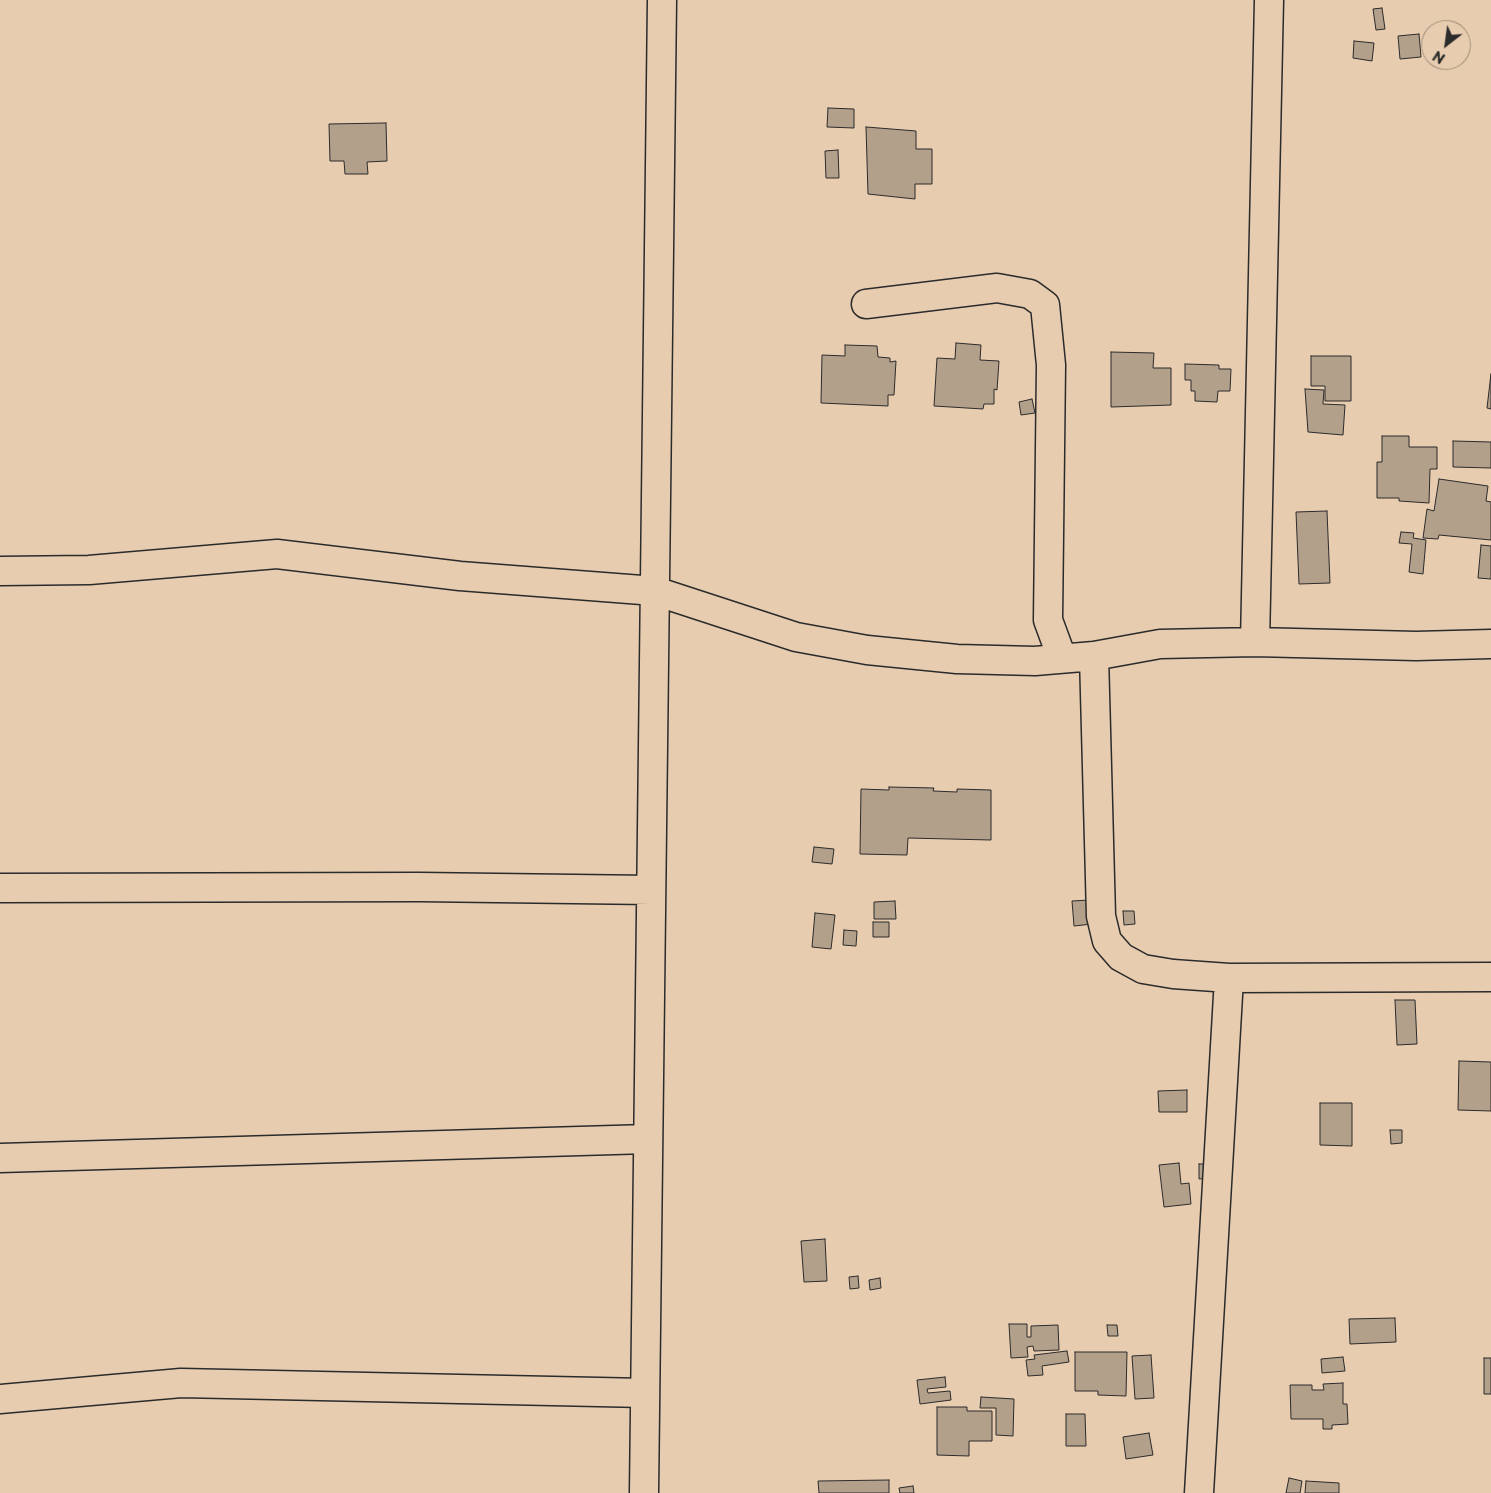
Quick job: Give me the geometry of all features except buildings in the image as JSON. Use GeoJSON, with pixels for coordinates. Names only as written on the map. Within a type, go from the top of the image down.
{"type":"FeatureCollection","features":[{"type":"Feature","properties":{"kind":"street"},"geometry":{"type":"LineString","coordinates":[[644,1493],[662,0]]}},
{"type":"Feature","properties":{"kind":"street"},"geometry":{"type":"LineString","coordinates":[[1256,642],[1269,0]]}},
{"type":"Feature","properties":{"kind":"street"},"geometry":{"type":"LineString","coordinates":[[866,304],[997,288],[1030,294],[1045,305],[1051,366],[1048,620],[1062,658]]}},
{"type":"Feature","properties":{"kind":"street"},"geometry":{"type":"LineString","coordinates":[[0,571],[89,570],[277,554],[460,576],[655,591],[796,637],[867,650],[957,659],[1035,661],[1094,656],[1160,644],[1256,642],[1416,646],[1491,644]]}},
{"type":"Feature","properties":{"kind":"street"},"geometry":{"type":"LineString","coordinates":[[1094,656],[1101,916],[1107,941],[1121,956],[1143,969],[1173,974],[1229,978],[1491,977]]}},
{"type":"Feature","properties":{"kind":"street"},"geometry":{"type":"LineString","coordinates":[[0,888],[419,887],[651,890]]}},
{"type":"Feature","properties":{"kind":"street"},"geometry":{"type":"LineString","coordinates":[[1199,1493],[1229,978]]}},
{"type":"Feature","properties":{"kind":"street"},"geometry":{"type":"LineString","coordinates":[[0,1158],[648,1139]]}},
{"type":"Feature","properties":{"kind":"street"},"geometry":{"type":"LineString","coordinates":[[0,1399],[181,1384],[645,1392]]}}]}
